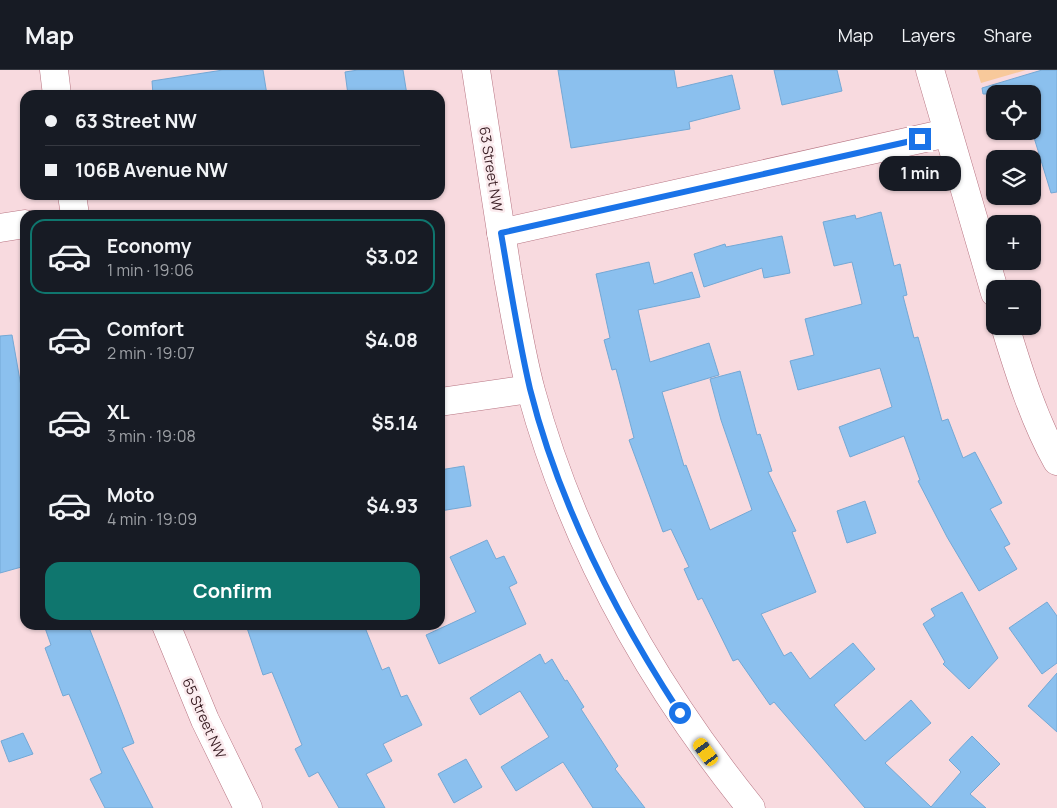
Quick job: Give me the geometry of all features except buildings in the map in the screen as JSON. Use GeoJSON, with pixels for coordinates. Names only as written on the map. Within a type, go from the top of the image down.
{"type":"FeatureCollection","features":[{"type":"Feature","properties":{"kind":"street"},"geometry":{"type":"LineString","coordinates":[[54,70],[56,90]]}},
{"type":"Feature","properties":{"kind":"street","name":"63 Street NW"},"geometry":{"type":"LineString","coordinates":[[476,70],[501,233],[530,389],[546,443],[578,526],[629,632],[688,725],[751,808]]}},
{"type":"Feature","properties":{"kind":"street"},"geometry":{"type":"LineString","coordinates":[[930,70],[991,280]]}},
{"type":"Feature","properties":{"kind":"street"},"geometry":{"type":"LineString","coordinates":[[501,233],[947,133]]}},
{"type":"Feature","properties":{"kind":"street"},"geometry":{"type":"LineString","coordinates":[[0,228],[20,225]]}},
{"type":"Feature","properties":{"kind":"street"},"geometry":{"type":"LineString","coordinates":[[1008,335],[1029,398],[1048,445],[1057,461]]}},
{"type":"Feature","properties":{"kind":"street"},"geometry":{"type":"LineString","coordinates":[[445,401],[530,389]]}},
{"type":"Feature","properties":{"kind":"street","name":"65 Street NW"},"geometry":{"type":"LineString","coordinates":[[168,630],[205,720],[248,808]]}},
{"type":"Feature","properties":{"kind":"shaded area"},"geometry":{"type":"Polygon","coordinates":[[[977,70],[1026,70],[981,83],[977,70]]]}},
{"type":"Feature","properties":{"kind":"route"},"geometry":{"type":"LineString","coordinates":[[680,713],[629,632],[582,534],[559,478],[543,434],[530,389],[514,313],[501,233],[920,139]]}}]}
